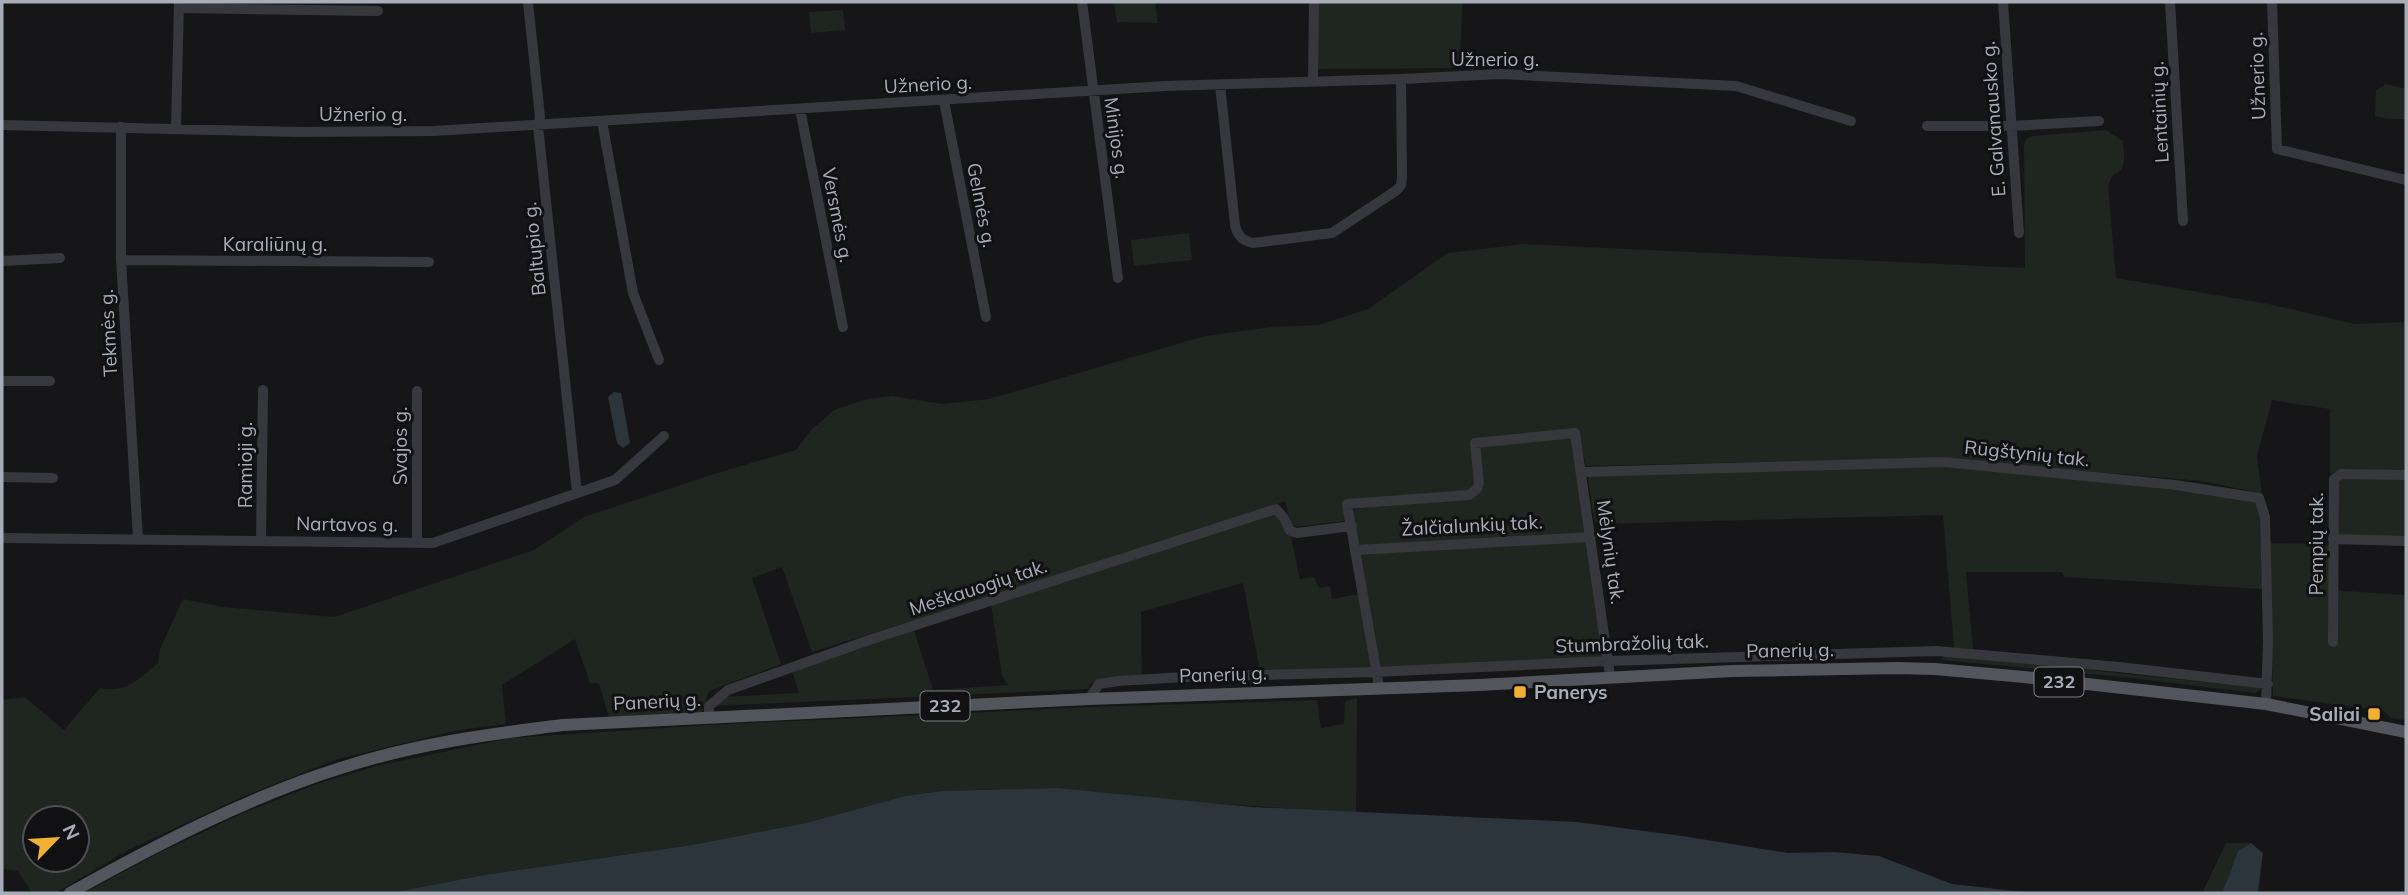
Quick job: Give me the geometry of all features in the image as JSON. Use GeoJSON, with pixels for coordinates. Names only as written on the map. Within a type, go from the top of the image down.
{"type":"FeatureCollection","features":[{"type":"Feature","properties":{"kind":"main road","name":"Panerių g."},"geometry":{"type":"LineString","coordinates":[[70,893],[219,818],[344,766],[491,734],[563,725],[1088,699],[1479,685],[1610,676],[1761,670],[1935,669],[2266,704],[2406,732]]}},
{"type":"Feature","properties":{"kind":"street","name":"Baltupio g."},"geometry":{"type":"LineString","coordinates":[[528,2],[540,117],[538,126],[577,493]]}},
{"type":"Feature","properties":{"kind":"street","name":"Minijos g."},"geometry":{"type":"LineString","coordinates":[[1082,2],[1118,278]]}},
{"type":"Feature","properties":{"kind":"street"},"geometry":{"type":"LineString","coordinates":[[1314,2],[1314,81]]}},
{"type":"Feature","properties":{"kind":"street","name":"E. Galvanausko g."},"geometry":{"type":"LineString","coordinates":[[2003,2],[2019,233]]}},
{"type":"Feature","properties":{"kind":"street","name":"Lentainių g."},"geometry":{"type":"LineString","coordinates":[[2170,2],[2183,221]]}},
{"type":"Feature","properties":{"kind":"street","name":"Užnerio g."},"geometry":{"type":"LineString","coordinates":[[2272,2],[2277,149],[2406,180]]}},
{"type":"Feature","properties":{"kind":"street"},"geometry":{"type":"LineString","coordinates":[[176,128],[179,5],[378,11]]}},
{"type":"Feature","properties":{"kind":"street","name":"Užnerio g."},"geometry":{"type":"LineString","coordinates":[[2,125],[421,132],[1093,91],[1500,74],[1736,86],[1851,121]]}},
{"type":"Feature","properties":{"kind":"street"},"geometry":{"type":"LineString","coordinates":[[1220,85],[1235,225],[1238,236],[1244,241],[1254,243],[1332,233],[1397,190],[1402,177],[1401,79]]}},
{"type":"Feature","properties":{"kind":"street","name":"Gelmės g."},"geometry":{"type":"LineString","coordinates":[[944,100],[986,317]]}},
{"type":"Feature","properties":{"kind":"street","name":"Versmės g."},"geometry":{"type":"LineString","coordinates":[[800,109],[843,327]]}},
{"type":"Feature","properties":{"kind":"street"},"geometry":{"type":"LineString","coordinates":[[602,121],[633,292],[659,360]]}},
{"type":"Feature","properties":{"kind":"street"},"geometry":{"type":"LineString","coordinates":[[1927,126],[2099,121]]}},
{"type":"Feature","properties":{"kind":"street","name":"Tekmės g."},"geometry":{"type":"LineString","coordinates":[[121,127],[121,260],[138,538]]}},
{"type":"Feature","properties":{"kind":"street"},"geometry":{"type":"LineString","coordinates":[[2,261],[60,258]]}},
{"type":"Feature","properties":{"kind":"street","name":"Karaliūnų g."},"geometry":{"type":"LineString","coordinates":[[121,260],[429,262]]}},
{"type":"Feature","properties":{"kind":"street"},"geometry":{"type":"LineString","coordinates":[[2,381],[50,382]]}},
{"type":"Feature","properties":{"kind":"street","name":"Ramioji g."},"geometry":{"type":"LineString","coordinates":[[261,540],[263,390]]}},
{"type":"Feature","properties":{"kind":"street","name":"Svajos g."},"geometry":{"type":"LineString","coordinates":[[416,543],[418,391]]}},
{"type":"Feature","properties":{"kind":"street","name":"Mėlynių tak."},"geometry":{"type":"LineString","coordinates":[[1352,526],[1347,504],[1469,495],[1477,489],[1479,483],[1475,443],[1576,433],[1610,676]]}},
{"type":"Feature","properties":{"kind":"street","name":"Nartavos g."},"geometry":{"type":"LineString","coordinates":[[2,538],[433,543],[615,480],[664,436]]}},
{"type":"Feature","properties":{"kind":"street","name":"Rūgštynių tak."},"geometry":{"type":"LineString","coordinates":[[1583,472],[1944,462],[2175,485],[2259,498],[2265,517],[2268,684],[2266,704]]}},
{"type":"Feature","properties":{"kind":"street","name":"Pempių tak."},"geometry":{"type":"LineString","coordinates":[[2333,642],[2333,478],[2341,474],[2406,475]]}},
{"type":"Feature","properties":{"kind":"street"},"geometry":{"type":"LineString","coordinates":[[2,477],[53,478]]}},
{"type":"Feature","properties":{"kind":"street","name":"Meškauogių tak."},"geometry":{"type":"LineString","coordinates":[[709,718],[709,706],[727,690],[869,640],[1276,509],[1284,517],[1290,531],[1297,533],[1352,526]]}},
{"type":"Feature","properties":{"kind":"street"},"geometry":{"type":"LineString","coordinates":[[1352,526],[1379,687]]}},
{"type":"Feature","properties":{"kind":"street","name":"Žalčialunkių tak."},"geometry":{"type":"LineString","coordinates":[[1356,550],[1591,537]]}},
{"type":"Feature","properties":{"kind":"street"},"geometry":{"type":"LineString","coordinates":[[2333,539],[2406,541]]}},
{"type":"Feature","properties":{"kind":"street","name":"Stumbražolių tak."},"geometry":{"type":"LineString","coordinates":[[1088,699],[1099,684],[1118,681],[1936,650],[2268,684]]}},
{"type":"Feature","properties":{"kind":"shaded area"},"geometry":{"type":"Polygon","coordinates":[[[1114,2],[1155,2],[1158,23],[1117,22],[1114,2]]]}},
{"type":"Feature","properties":{"kind":"shaded area"},"geometry":{"type":"Polygon","coordinates":[[[1318,2],[1463,2],[1459,68],[1318,69],[1318,2]]]}},
{"type":"Feature","properties":{"kind":"shaded area"},"geometry":{"type":"Polygon","coordinates":[[[843,10],[845,30],[811,33],[809,12],[843,10]]]}},
{"type":"Feature","properties":{"kind":"shaded area"},"geometry":{"type":"Polygon","coordinates":[[[2386,84],[2406,89],[2406,119],[2375,116],[2376,90],[2386,84]]]}},
{"type":"Feature","properties":{"kind":"shaded area"},"geometry":{"type":"Polygon","coordinates":[[[2106,130],[2123,141],[2123,165],[2108,185],[2116,278],[2269,304],[2355,324],[2406,322],[2406,472],[2338,471],[2330,474],[2330,409],[2272,400],[2257,456],[2262,496],[2259,493],[2202,481],[1926,458],[1586,466],[1578,430],[1474,439],[1475,484],[1471,490],[1343,500],[1346,521],[1292,527],[1285,501],[1104,561],[812,652],[782,567],[752,578],[781,664],[709,691],[701,713],[609,718],[599,683],[590,683],[575,639],[502,685],[506,724],[459,730],[338,759],[242,797],[130,849],[91,872],[91,804],[21,804],[21,874],[87,874],[55,893],[32,893],[18,871],[2,869],[2,700],[25,697],[64,730],[100,688],[125,687],[158,663],[160,649],[183,599],[223,607],[334,617],[534,550],[584,517],[796,450],[811,430],[834,410],[867,399],[892,396],[942,404],[989,399],[1205,336],[1272,327],[1319,325],[1368,309],[1448,253],[1524,244],[2025,268],[2024,144],[2033,136],[2106,130]]]}},
{"type":"Feature","properties":{"kind":"shaded area"},"geometry":{"type":"Polygon","coordinates":[[[1189,233],[1192,260],[1134,266],[1131,240],[1189,233]]]}},
{"type":"Feature","properties":{"kind":"shaded area"},"geometry":{"type":"Polygon","coordinates":[[[614,392],[621,393],[630,443],[623,448],[617,443],[608,397],[614,392]]]}},
{"type":"Feature","properties":{"kind":"shaded area"},"geometry":{"type":"Polygon","coordinates":[[[1574,436],[1588,535],[1360,547],[1357,545],[1353,511],[1356,509],[1476,494],[1479,446],[1574,436]]]}},
{"type":"Feature","properties":{"kind":"shaded area"},"geometry":{"type":"Polygon","coordinates":[[[1955,466],[2253,499],[2260,509],[2262,589],[2064,577],[2062,572],[1966,572],[1973,649],[1954,648],[1943,515],[1597,524],[1588,479],[1589,476],[1955,466]]]}},
{"type":"Feature","properties":{"kind":"shaded area"},"geometry":{"type":"Polygon","coordinates":[[[2341,477],[2406,480],[2406,539],[2340,537],[2337,533],[2336,480],[2341,477]]]}},
{"type":"Feature","properties":{"kind":"shaded area"},"geometry":{"type":"Polygon","coordinates":[[[1273,514],[1279,518],[1286,535],[1291,537],[1300,579],[1314,577],[1319,588],[1330,586],[1332,599],[1359,594],[1370,667],[1260,671],[1243,583],[1141,612],[1142,677],[1103,680],[1091,683],[1089,689],[712,706],[723,697],[799,693],[792,671],[914,630],[933,690],[1008,685],[1002,675],[991,604],[1273,514]]]}},
{"type":"Feature","properties":{"kind":"shaded area"},"geometry":{"type":"Polygon","coordinates":[[[1588,540],[1603,657],[1381,668],[1378,666],[1361,553],[1588,540]]]}},
{"type":"Feature","properties":{"kind":"shaded area"},"geometry":{"type":"Polygon","coordinates":[[[2269,543],[2330,546],[2331,590],[2406,595],[2406,720],[2391,718],[2384,711],[2273,696],[2269,543]]]}},
{"type":"Feature","properties":{"kind":"shaded area"},"geometry":{"type":"Polygon","coordinates":[[[1945,655],[2261,688],[2255,693],[1942,660],[1945,655]]]}},
{"type":"Feature","properties":{"kind":"shaded area"},"geometry":{"type":"Polygon","coordinates":[[[1357,698],[1356,813],[1198,802],[1058,788],[942,791],[905,796],[806,823],[692,845],[484,875],[390,893],[84,893],[241,814],[317,784],[376,766],[510,738],[708,725],[1090,707],[1317,700],[1321,728],[1344,724],[1345,701],[1357,698]]]}},
{"type":"Feature","properties":{"kind":"shaded area"},"geometry":{"type":"Polygon","coordinates":[[[1058,788],[1252,807],[1577,822],[1788,853],[1834,852],[1879,856],[1952,884],[2033,893],[390,893],[484,875],[692,845],[806,823],[905,796],[942,791],[1058,788]]]}},
{"type":"Feature","properties":{"kind":"shaded area"},"geometry":{"type":"Polygon","coordinates":[[[2226,843],[2251,843],[2238,852],[2222,893],[2202,893],[2226,843]]]}},
{"type":"Feature","properties":{"kind":"shaded area"},"geometry":{"type":"Polygon","coordinates":[[[2251,843],[2263,853],[2258,893],[2222,893],[2238,851],[2251,843]]]}},
{"type":"Feature","properties":{"kind":"place","name":"Panerys"},"geometry":{"type":"Point","coordinates":[1520,692]}},
{"type":"Feature","properties":{"kind":"place","name":"Saliai"},"geometry":{"type":"Point","coordinates":[2374,714]}}]}
